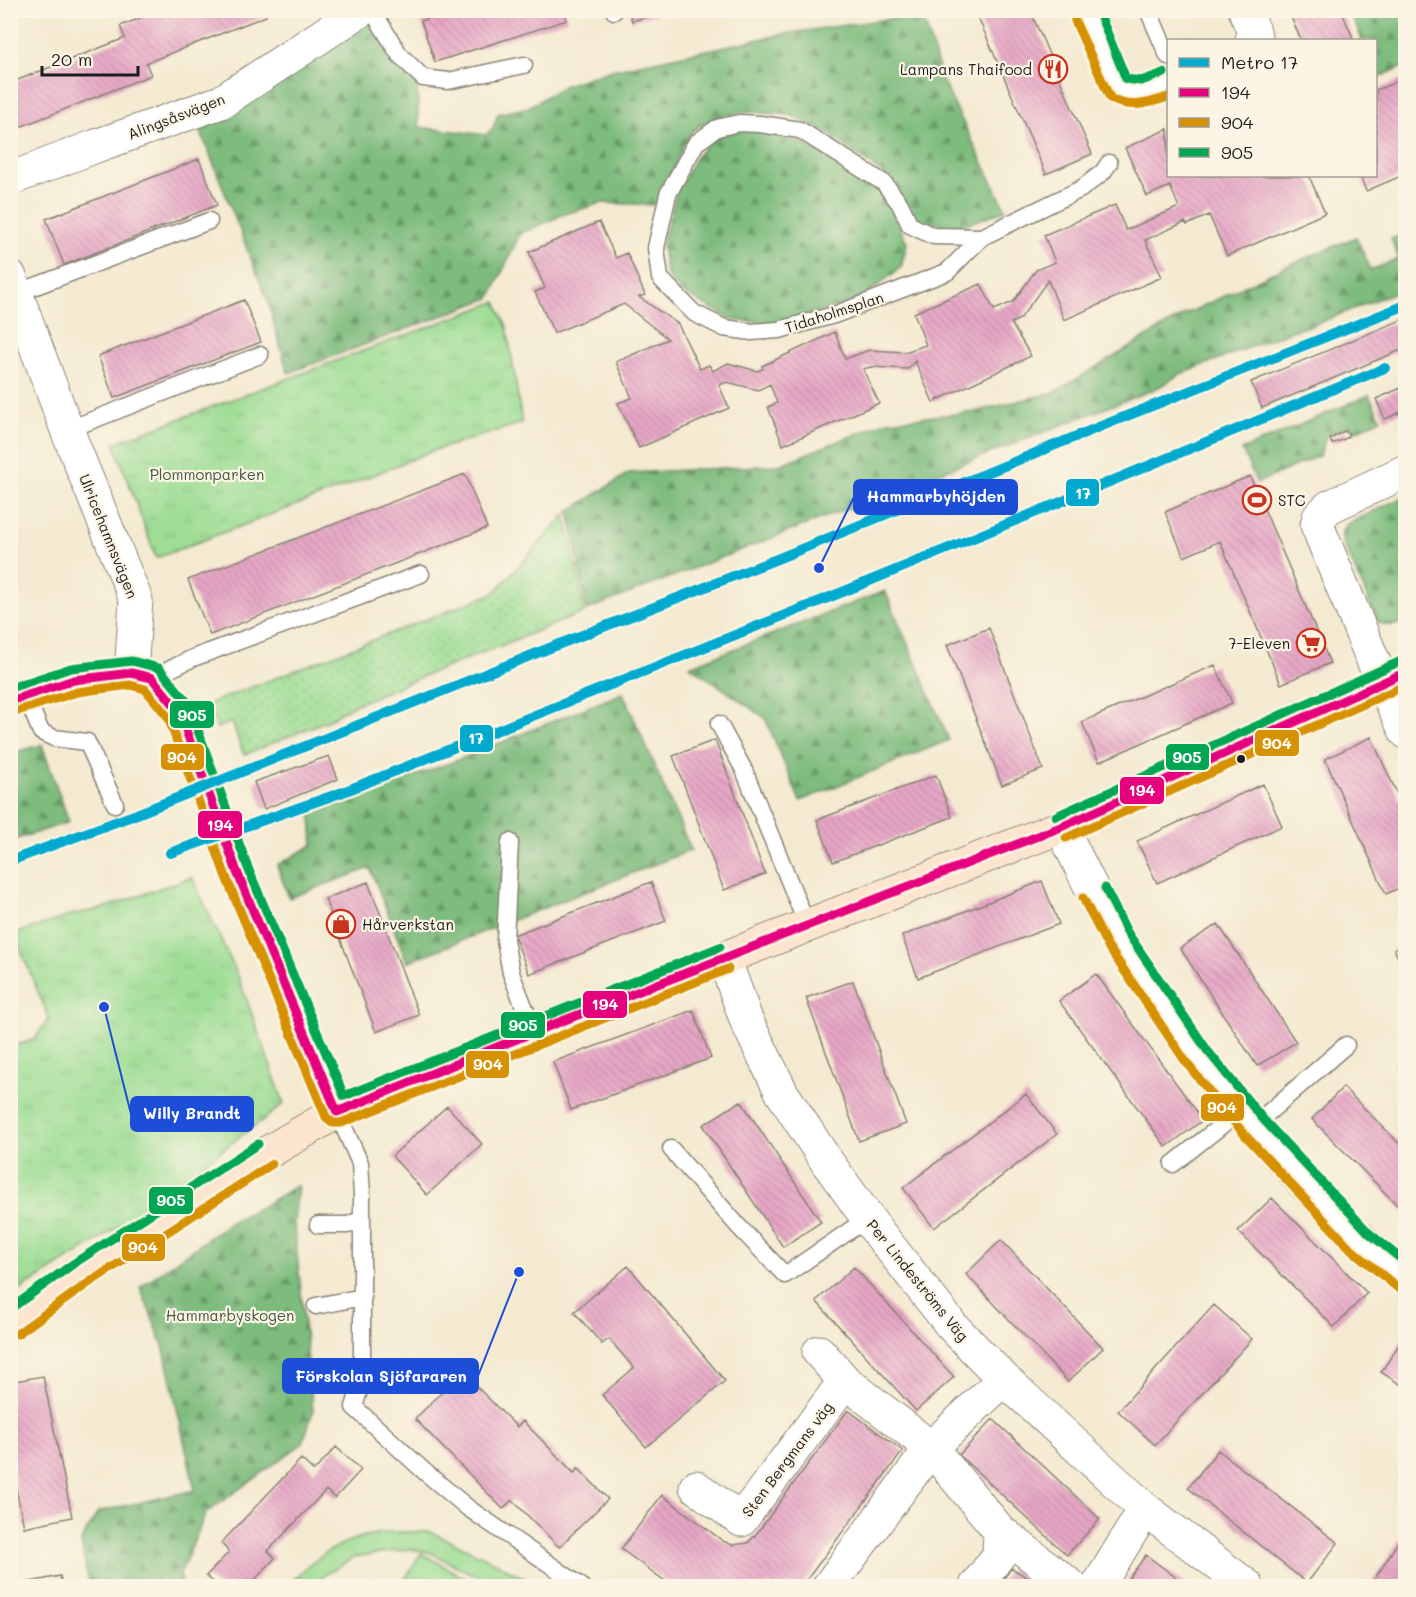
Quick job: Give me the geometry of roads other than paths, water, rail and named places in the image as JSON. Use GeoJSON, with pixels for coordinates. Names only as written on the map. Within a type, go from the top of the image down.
{"type":"FeatureCollection","features":[{"type":"Feature","properties":{"kind":"street","name":"Alingsåsvägen"},"geometry":{"type":"LineString","coordinates":[[10,179],[221,102],[361,10]]}},
{"type":"Feature","properties":{"kind":"street"},"geometry":{"type":"LineString","coordinates":[[1086,10],[1086,16],[1118,90],[1142,93],[1167,84]]}},
{"type":"Feature","properties":{"kind":"street"},"geometry":{"type":"LineString","coordinates":[[1245,10],[1255,35],[1253,39]]}},
{"type":"Feature","properties":{"kind":"street","name":"Ulricehamnsvägen"},"geometry":{"type":"LineString","coordinates":[[14,285],[67,430],[136,600],[141,675]]}},
{"type":"Feature","properties":{"kind":"street"},"geometry":{"type":"LineString","coordinates":[[1406,471],[1329,507],[1319,517],[1317,525],[1394,677],[1406,732]]}},
{"type":"Feature","properties":{"kind":"street"},"geometry":{"type":"LineString","coordinates":[[18,699],[74,680],[141,675],[179,711],[237,872],[337,1112]]}},
{"type":"Feature","properties":{"kind":"street"},"geometry":{"type":"LineString","coordinates":[[10,1324],[80,1274],[187,1204],[285,1141],[337,1112],[534,1032],[1061,827],[1394,677]]}},
{"type":"Feature","properties":{"kind":"street"},"geometry":{"type":"LineString","coordinates":[[1061,827],[1118,938],[1197,1057],[1247,1118],[1361,1242],[1406,1279]]}},
{"type":"Feature","properties":{"kind":"street","name":"Per Lindeströms Väg"},"geometry":{"type":"LineString","coordinates":[[724,958],[747,1022],[782,1093],[825,1159],[868,1218],[952,1326],[1004,1379],[1145,1509],[1247,1587]]}},
{"type":"Feature","properties":{"kind":"street"},"geometry":{"type":"LineString","coordinates":[[819,1352],[845,1381],[931,1448],[1000,1531],[1071,1587]]}},
{"type":"Feature","properties":{"kind":"street"},"geometry":{"type":"LineString","coordinates":[[830,1586],[931,1448],[1004,1379]]}},
{"type":"Feature","properties":{"kind":"street","name":"Sten Bergmans väg"},"geometry":{"type":"LineString","coordinates":[[696,1487],[741,1520],[845,1381]]}},
{"type":"Feature","properties":{"kind":"street"},"geometry":{"type":"LineString","coordinates":[[1098,1587],[1145,1509]]}},
{"type":"Feature","properties":{"kind":"street"},"geometry":{"type":"LineString","coordinates":[[976,1587],[999,1555],[1000,1531]]}},
{"type":"Feature","properties":{"kind":"lane"},"geometry":{"type":"LineString","coordinates":[[372,10],[399,54],[423,78],[448,81],[524,65]]}},
{"type":"Feature","properties":{"kind":"lane"},"geometry":{"type":"LineString","coordinates":[[1148,10],[1167,54]]}},
{"type":"Feature","properties":{"kind":"lane","name":"Tidaholmsplan"},"geometry":{"type":"LineString","coordinates":[[982,237],[933,236],[910,225],[900,204],[884,183],[800,130],[739,123],[717,128],[696,143],[668,194],[656,248],[660,278],[694,313],[724,328],[752,332],[779,330],[834,315],[947,272],[982,237],[1081,189],[1103,172],[1109,163]]}},
{"type":"Feature","properties":{"kind":"lane"},"geometry":{"type":"LineString","coordinates":[[14,285],[209,221]]}},
{"type":"Feature","properties":{"kind":"lane"},"geometry":{"type":"LineString","coordinates":[[67,430],[260,355]]}},
{"type":"Feature","properties":{"kind":"lane"},"geometry":{"type":"LineString","coordinates":[[141,675],[421,574]]}},
{"type":"Feature","properties":{"kind":"lane"},"geometry":{"type":"LineString","coordinates":[[18,699],[41,732],[54,738],[87,742],[114,804]]}},
{"type":"Feature","properties":{"kind":"lane"},"geometry":{"type":"LineString","coordinates":[[718,724],[744,770],[807,925]]}},
{"type":"Feature","properties":{"kind":"lane"},"geometry":{"type":"LineString","coordinates":[[510,843],[505,940],[511,973],[534,1032]]}},
{"type":"Feature","properties":{"kind":"lane"},"geometry":{"type":"LineString","coordinates":[[1173,1164],[1247,1118],[1346,1045]]}},
{"type":"Feature","properties":{"kind":"lane"},"geometry":{"type":"LineString","coordinates":[[337,1112],[360,1163],[362,1381],[354,1407],[468,1508],[581,1587]]}},
{"type":"Feature","properties":{"kind":"lane"},"geometry":{"type":"LineString","coordinates":[[672,1149],[739,1227],[785,1275],[868,1218]]}},
{"type":"Feature","properties":{"kind":"lane"},"geometry":{"type":"LineString","coordinates":[[318,1226],[348,1226],[362,1219]]}},
{"type":"Feature","properties":{"kind":"lane"},"geometry":{"type":"LineString","coordinates":[[316,1306],[363,1297]]}},
{"type":"Feature","properties":{"kind":"metro line","name":"17"},"geometry":{"type":"LineString","coordinates":[[10,861],[137,814],[1406,305]]}},
{"type":"Feature","properties":{"kind":"metro line","name":"17"},"geometry":{"type":"LineString","coordinates":[[170,853],[343,792],[850,589],[1385,368]]}},
{"type":"Feature","properties":{"kind":"place","name":"Lampans Thaifood"},"geometry":{"type":"Point","coordinates":[1053,69]}},
{"type":"Feature","properties":{"kind":"place","name":"STC"},"geometry":{"type":"Point","coordinates":[1257,500]}},
{"type":"Feature","properties":{"kind":"place","name":"Hammarbyhöjden"},"geometry":{"type":"Point","coordinates":[819,568]}},
{"type":"Feature","properties":{"kind":"place","name":"7-Eleven"},"geometry":{"type":"Point","coordinates":[1311,643]}},
{"type":"Feature","properties":{"kind":"place","name":"Hårverkstan"},"geometry":{"type":"Point","coordinates":[341,924]}},
{"type":"Feature","properties":{"kind":"place","name":"Willy Brandt"},"geometry":{"type":"Point","coordinates":[104,1007]}},
{"type":"Feature","properties":{"kind":"place","name":"Förskolan Sjöfararen"},"geometry":{"type":"Point","coordinates":[519,1272]}},
{"type":"Feature","properties":{"kind":"park label","name":"Plommonparken"},"geometry":{"type":"Point","coordinates":[207,474]}},
{"type":"Feature","properties":{"kind":"park label","name":"Hammarbyskogen"},"geometry":{"type":"Point","coordinates":[230,1315]}}]}
